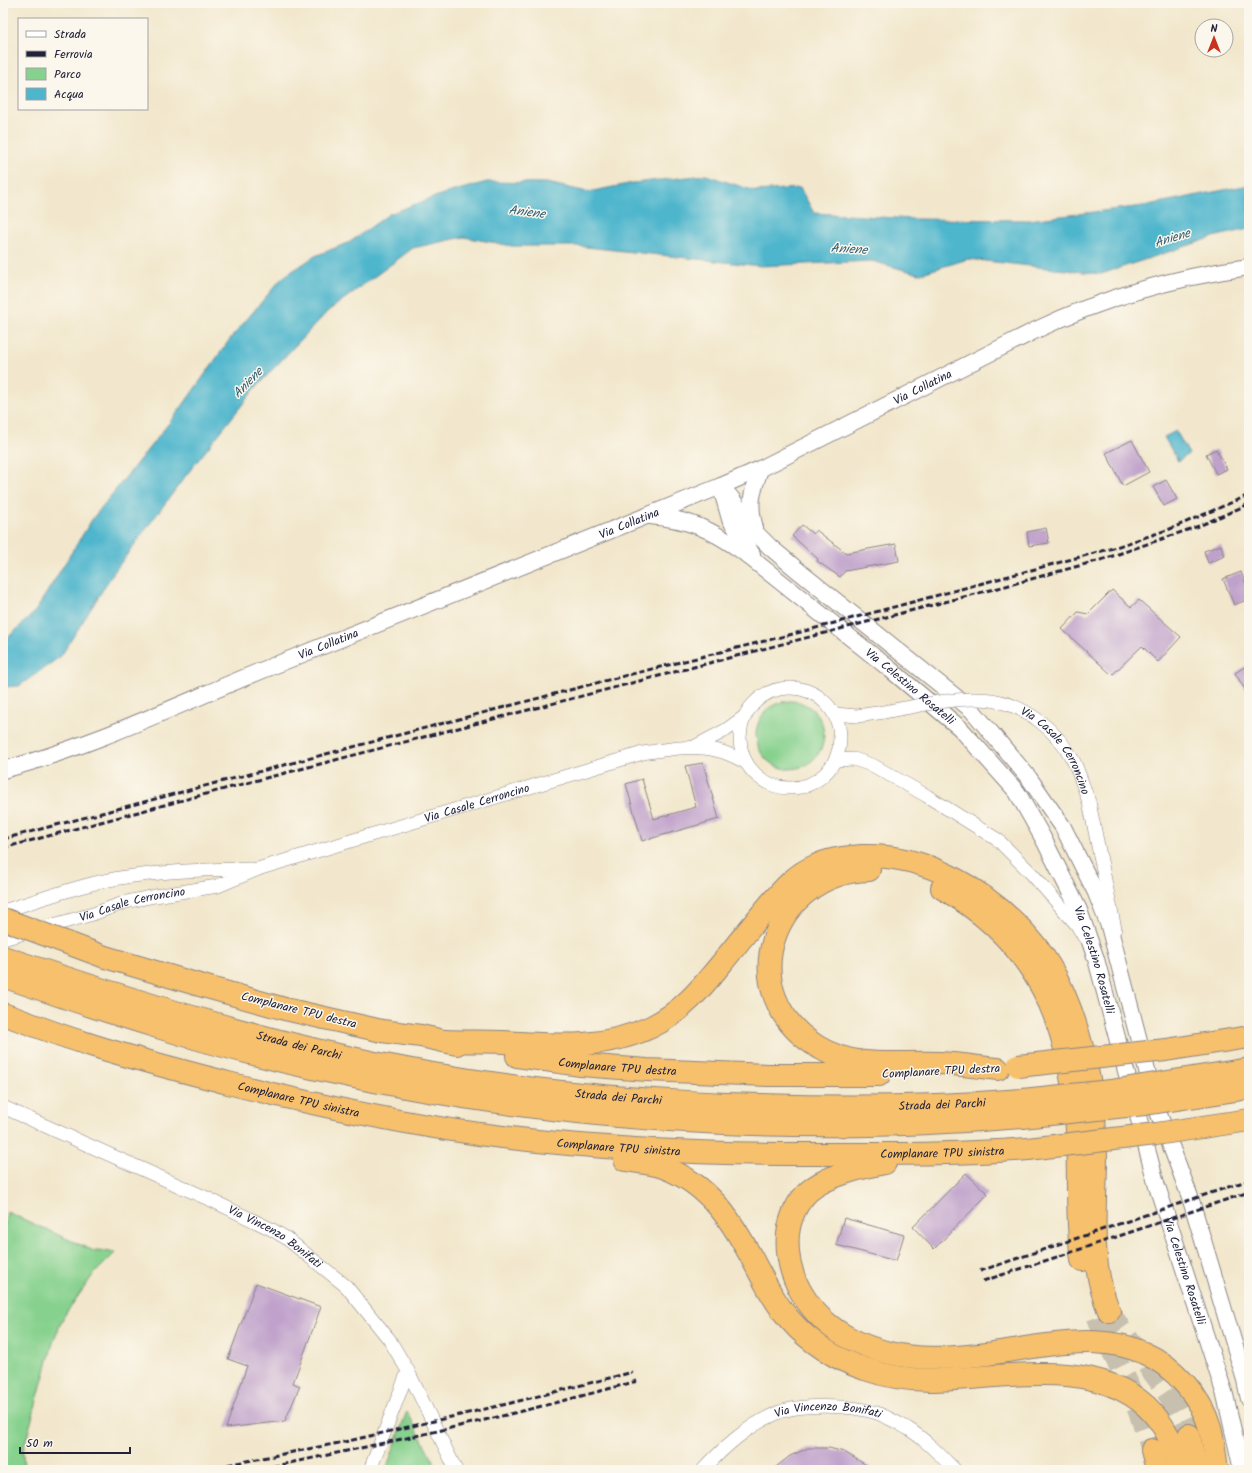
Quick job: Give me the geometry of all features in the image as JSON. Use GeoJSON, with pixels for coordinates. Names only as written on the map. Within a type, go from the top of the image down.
{"type":"FeatureCollection","features":[{"type":"Feature","properties":{"kind":"highway"},"geometry":{"type":"LineString","coordinates":[[444,1041],[579,1045],[620,1038],[632,1034],[663,1020],[689,1001],[716,972],[764,911],[784,889],[800,874],[810,868],[822,862],[852,857],[871,856],[909,860],[932,868],[952,877],[981,895],[1011,918],[1041,953],[1055,975],[1065,996],[1079,1036],[1092,1098],[1096,1157],[1094,1222],[1096,1260],[1103,1314],[1087,1289],[1081,1253],[1078,1218],[1077,1129],[1068,1058],[1058,1024],[1046,995],[1036,975],[1017,949],[1003,933],[985,917],[944,889],[922,879],[888,871],[864,870],[836,875],[822,881],[809,890],[787,912],[779,926],[770,954],[770,971],[773,989],[780,1009],[788,1021],[801,1035],[818,1047],[832,1054],[863,1063],[939,1063],[1008,1067]]}},
{"type":"Feature","properties":{"kind":"highway","name":"Complanare TPU destra"},"geometry":{"type":"LineString","coordinates":[[3,919],[105,957],[286,1009],[382,1031],[444,1041],[498,1053],[581,1065],[768,1075],[907,1074],[1008,1067],[1161,1050],[1249,1037]]}},
{"type":"Feature","properties":{"kind":"highway","name":"Strada dei Parchi"},"geometry":{"type":"LineString","coordinates":[[3,957],[190,1017],[286,1052],[372,1080],[451,1095],[546,1108],[629,1117],[698,1122],[840,1125],[910,1124],[1022,1108],[1111,1091],[1249,1069]]}},
{"type":"Feature","properties":{"kind":"highway","name":"Strada dei Parchi"},"geometry":{"type":"LineString","coordinates":[[3,976],[93,1007],[174,1032],[286,1052]]}},
{"type":"Feature","properties":{"kind":"highway","name":"Complanare TPU sinistra"},"geometry":{"type":"LineString","coordinates":[[3,1014],[82,1043],[174,1069],[279,1095],[356,1113],[479,1134],[546,1142],[680,1152],[767,1155],[948,1154],[1028,1149],[1149,1135],[1249,1120]]}},
{"type":"Feature","properties":{"kind":"highway","name":"Strada dei Parchi"},"geometry":{"type":"LineString","coordinates":[[1022,1108],[1130,1106],[1249,1088]]}},
{"type":"Feature","properties":{"kind":"highway"},"geometry":{"type":"LineString","coordinates":[[479,1134],[533,1150],[624,1160],[662,1167],[698,1187],[718,1206],[737,1230],[767,1286],[790,1320],[812,1340],[835,1356],[865,1369],[885,1375],[910,1379],[951,1380],[1007,1375],[1043,1374],[1080,1377],[1108,1384],[1137,1399],[1157,1417],[1172,1442],[1179,1470]]}},
{"type":"Feature","properties":{"kind":"highway"},"geometry":{"type":"LineString","coordinates":[[948,1154],[903,1160],[860,1169],[821,1183],[802,1198],[790,1221],[788,1255],[791,1270],[796,1282],[802,1294],[813,1309],[832,1327],[855,1341],[876,1350],[908,1357],[953,1358],[1078,1343],[1114,1344],[1136,1350],[1154,1358],[1172,1372],[1187,1386],[1199,1403],[1212,1433],[1217,1470]]}},
{"type":"Feature","properties":{"kind":"highway"},"geometry":{"type":"LineString","coordinates":[[1190,1435],[1196,1470]]}},
{"type":"Feature","properties":{"kind":"street","name":"Via Collatina"},"geometry":{"type":"LineString","coordinates":[[3,770],[36,762],[98,740],[231,683],[721,486],[760,469],[1036,330],[1072,314],[1108,300],[1164,284],[1249,267]]}},
{"type":"Feature","properties":{"kind":"street"},"geometry":{"type":"LineString","coordinates":[[756,532],[752,516],[751,502],[760,469]]}},
{"type":"Feature","properties":{"kind":"street","name":"Via Celestino Rosatelli"},"geometry":{"type":"LineString","coordinates":[[721,486],[766,543],[801,573],[972,710],[1029,778],[1063,827],[1096,893],[1109,926],[1157,1109],[1190,1197],[1245,1380],[1249,1399]]}},
{"type":"Feature","properties":{"kind":"street","name":"Via Celestino Rosatelli"},"geometry":{"type":"LineString","coordinates":[[721,486],[730,520],[759,564]]}},
{"type":"Feature","properties":{"kind":"street","name":"Via Celestino Rosatelli"},"geometry":{"type":"LineString","coordinates":[[649,516],[680,520],[697,525],[726,540],[759,564],[885,665],[960,728],[1017,792],[1043,838],[1079,910],[1096,959],[1156,1182],[1225,1395],[1242,1470]]}},
{"type":"Feature","properties":{"kind":"street","name":"Via Casale Cerroncino"},"geometry":{"type":"LineString","coordinates":[[694,747],[726,730],[744,717],[753,704],[765,694],[780,688],[796,688],[812,692],[825,701],[835,714],[840,729],[841,745],[836,760],[825,775],[809,785],[791,788],[773,785],[757,776],[745,762],[740,747],[740,732],[744,717]]}},
{"type":"Feature","properties":{"kind":"street","name":"Via Casale Cerroncino"},"geometry":{"type":"LineString","coordinates":[[835,714],[857,716],[934,703],[965,700],[991,700],[1024,712],[1045,725],[1061,742],[1074,762],[1089,802],[1130,1004]]}},
{"type":"Feature","properties":{"kind":"street","name":"Via Casale Cerroncino"},"geometry":{"type":"LineString","coordinates":[[3,939],[93,914],[126,902],[218,886],[261,868],[643,753],[674,748],[694,747],[719,751],[745,762]]}},
{"type":"Feature","properties":{"kind":"street"},"geometry":{"type":"LineString","coordinates":[[836,760],[854,759],[874,766],[927,796],[998,840],[1032,874],[1077,925],[1096,959]]}},
{"type":"Feature","properties":{"kind":"street","name":"Via Casale Cerroncino"},"geometry":{"type":"LineString","coordinates":[[3,911],[87,885],[125,877],[178,871],[261,868]]}},
{"type":"Feature","properties":{"kind":"street","name":"Via Vincenzo Bonifati"},"geometry":{"type":"LineString","coordinates":[[3,1107],[271,1229],[286,1238],[346,1286],[389,1339],[408,1371],[456,1470]]}},
{"type":"Feature","properties":{"kind":"street"},"geometry":{"type":"LineString","coordinates":[[370,1470],[408,1371]]}},
{"type":"Feature","properties":{"kind":"street","name":"Via Vincenzo Bonifati"},"geometry":{"type":"LineString","coordinates":[[704,1470],[722,1449],[746,1430],[776,1413],[796,1408],[816,1406],[846,1408],[877,1413],[907,1428],[931,1447],[955,1470]]}},
{"type":"Feature","properties":{"kind":"green space"},"geometry":{"type":"Polygon","coordinates":[[[790,701],[803,704],[814,711],[821,722],[824,735],[821,748],[814,759],[803,766],[790,769],[777,766],[766,759],[759,748],[756,735],[759,722],[766,711],[777,704],[790,701]]]}},
{"type":"Feature","properties":{"kind":"green space"},"geometry":{"type":"Polygon","coordinates":[[[7,1212],[94,1251],[116,1252],[93,1275],[64,1316],[54,1339],[23,1451],[24,1470],[3,1470],[3,1231],[7,1212]]]}},
{"type":"Feature","properties":{"kind":"green space"},"geometry":{"type":"Polygon","coordinates":[[[407,1411],[438,1470],[386,1470],[407,1411]]]}},
{"type":"Feature","properties":{"kind":"water","name":"Aniene"},"geometry":{"type":"Polygon","coordinates":[[[706,175],[755,191],[800,188],[814,213],[912,219],[1029,220],[1143,206],[1249,185],[1249,229],[1217,236],[1101,274],[968,259],[919,274],[872,261],[761,266],[577,246],[512,246],[464,237],[413,248],[328,311],[257,386],[184,478],[114,572],[61,656],[19,686],[3,687],[3,642],[34,613],[93,518],[181,408],[230,339],[282,278],[315,256],[350,242],[389,214],[443,194],[487,182],[547,183],[588,192],[633,183],[706,175]]]}},
{"type":"Feature","properties":{"kind":"water"},"geometry":{"type":"Polygon","coordinates":[[[1176,431],[1189,454],[1178,461],[1164,437],[1176,431]]]}},
{"type":"Feature","properties":{"kind":"building"},"geometry":{"type":"Polygon","coordinates":[[[1132,440],[1149,472],[1123,486],[1106,453],[1132,440]]]}},
{"type":"Feature","properties":{"kind":"building"},"geometry":{"type":"Polygon","coordinates":[[[1216,449],[1227,469],[1216,474],[1206,454],[1216,449]]]}},
{"type":"Feature","properties":{"kind":"building"},"geometry":{"type":"Polygon","coordinates":[[[1166,480],[1177,499],[1164,506],[1153,487],[1166,480]]]}},
{"type":"Feature","properties":{"kind":"building"},"geometry":{"type":"Polygon","coordinates":[[[802,525],[813,534],[816,530],[846,553],[896,544],[899,561],[845,571],[840,577],[817,561],[818,559],[792,536],[802,525]]]}},
{"type":"Feature","properties":{"kind":"building"},"geometry":{"type":"Polygon","coordinates":[[[1046,528],[1049,543],[1029,546],[1027,532],[1046,528]]]}},
{"type":"Feature","properties":{"kind":"building"},"geometry":{"type":"Polygon","coordinates":[[[1221,545],[1225,556],[1208,563],[1204,551],[1221,545]]]}},
{"type":"Feature","properties":{"kind":"building"},"geometry":{"type":"Polygon","coordinates":[[[1241,572],[1249,592],[1249,599],[1234,605],[1223,579],[1241,572]]]}},
{"type":"Feature","properties":{"kind":"building"},"geometry":{"type":"Polygon","coordinates":[[[1112,590],[1131,607],[1139,600],[1181,637],[1158,662],[1142,646],[1112,675],[1062,629],[1078,612],[1088,614],[1112,590]]]}},
{"type":"Feature","properties":{"kind":"building"},"geometry":{"type":"Polygon","coordinates":[[[1249,664],[1249,696],[1235,673],[1249,664]]]}},
{"type":"Feature","properties":{"kind":"building"},"geometry":{"type":"Polygon","coordinates":[[[703,763],[719,819],[642,841],[626,784],[642,779],[654,819],[696,807],[685,766],[703,763]]]}},
{"type":"Feature","properties":{"kind":"building"},"geometry":{"type":"Polygon","coordinates":[[[966,1173],[988,1194],[934,1249],[913,1227],[966,1173]]]}},
{"type":"Feature","properties":{"kind":"building"},"geometry":{"type":"Polygon","coordinates":[[[844,1218],[904,1235],[896,1261],[836,1245],[844,1218]]]}},
{"type":"Feature","properties":{"kind":"building"},"geometry":{"type":"Polygon","coordinates":[[[256,1283],[321,1307],[293,1383],[300,1386],[285,1421],[226,1428],[247,1366],[228,1359],[256,1283]]]}},
{"type":"Feature","properties":{"kind":"building"},"geometry":{"type":"Polygon","coordinates":[[[808,1448],[829,1448],[844,1452],[875,1470],[772,1470],[790,1456],[808,1448]]]}},
{"type":"Feature","properties":{"kind":"tunnel"},"geometry":{"type":"LineString","coordinates":[[1109,1311],[1164,1387],[1183,1419],[1189,1435]]}},
{"type":"Feature","properties":{"kind":"tunnel"},"geometry":{"type":"LineString","coordinates":[[1097,1317],[1133,1396],[1152,1450]]}},
{"type":"Feature","properties":{"kind":"railway"},"geometry":{"type":"LineString","coordinates":[[3,839],[600,682],[801,632],[1113,548],[1170,529],[1249,495]]}},
{"type":"Feature","properties":{"kind":"railway"},"geometry":{"type":"LineString","coordinates":[[3,848],[1104,559],[1199,526],[1249,504]]}},
{"type":"Feature","properties":{"kind":"railway"},"geometry":{"type":"LineString","coordinates":[[980,1271],[1249,1180]]}},
{"type":"Feature","properties":{"kind":"railway"},"geometry":{"type":"LineString","coordinates":[[983,1281],[1249,1192]]}},
{"type":"Feature","properties":{"kind":"railway"},"geometry":{"type":"LineString","coordinates":[[201,1470],[344,1442],[511,1403],[633,1372]]}},
{"type":"Feature","properties":{"kind":"railway"},"geometry":{"type":"LineString","coordinates":[[255,1470],[447,1429],[637,1381]]}}]}
